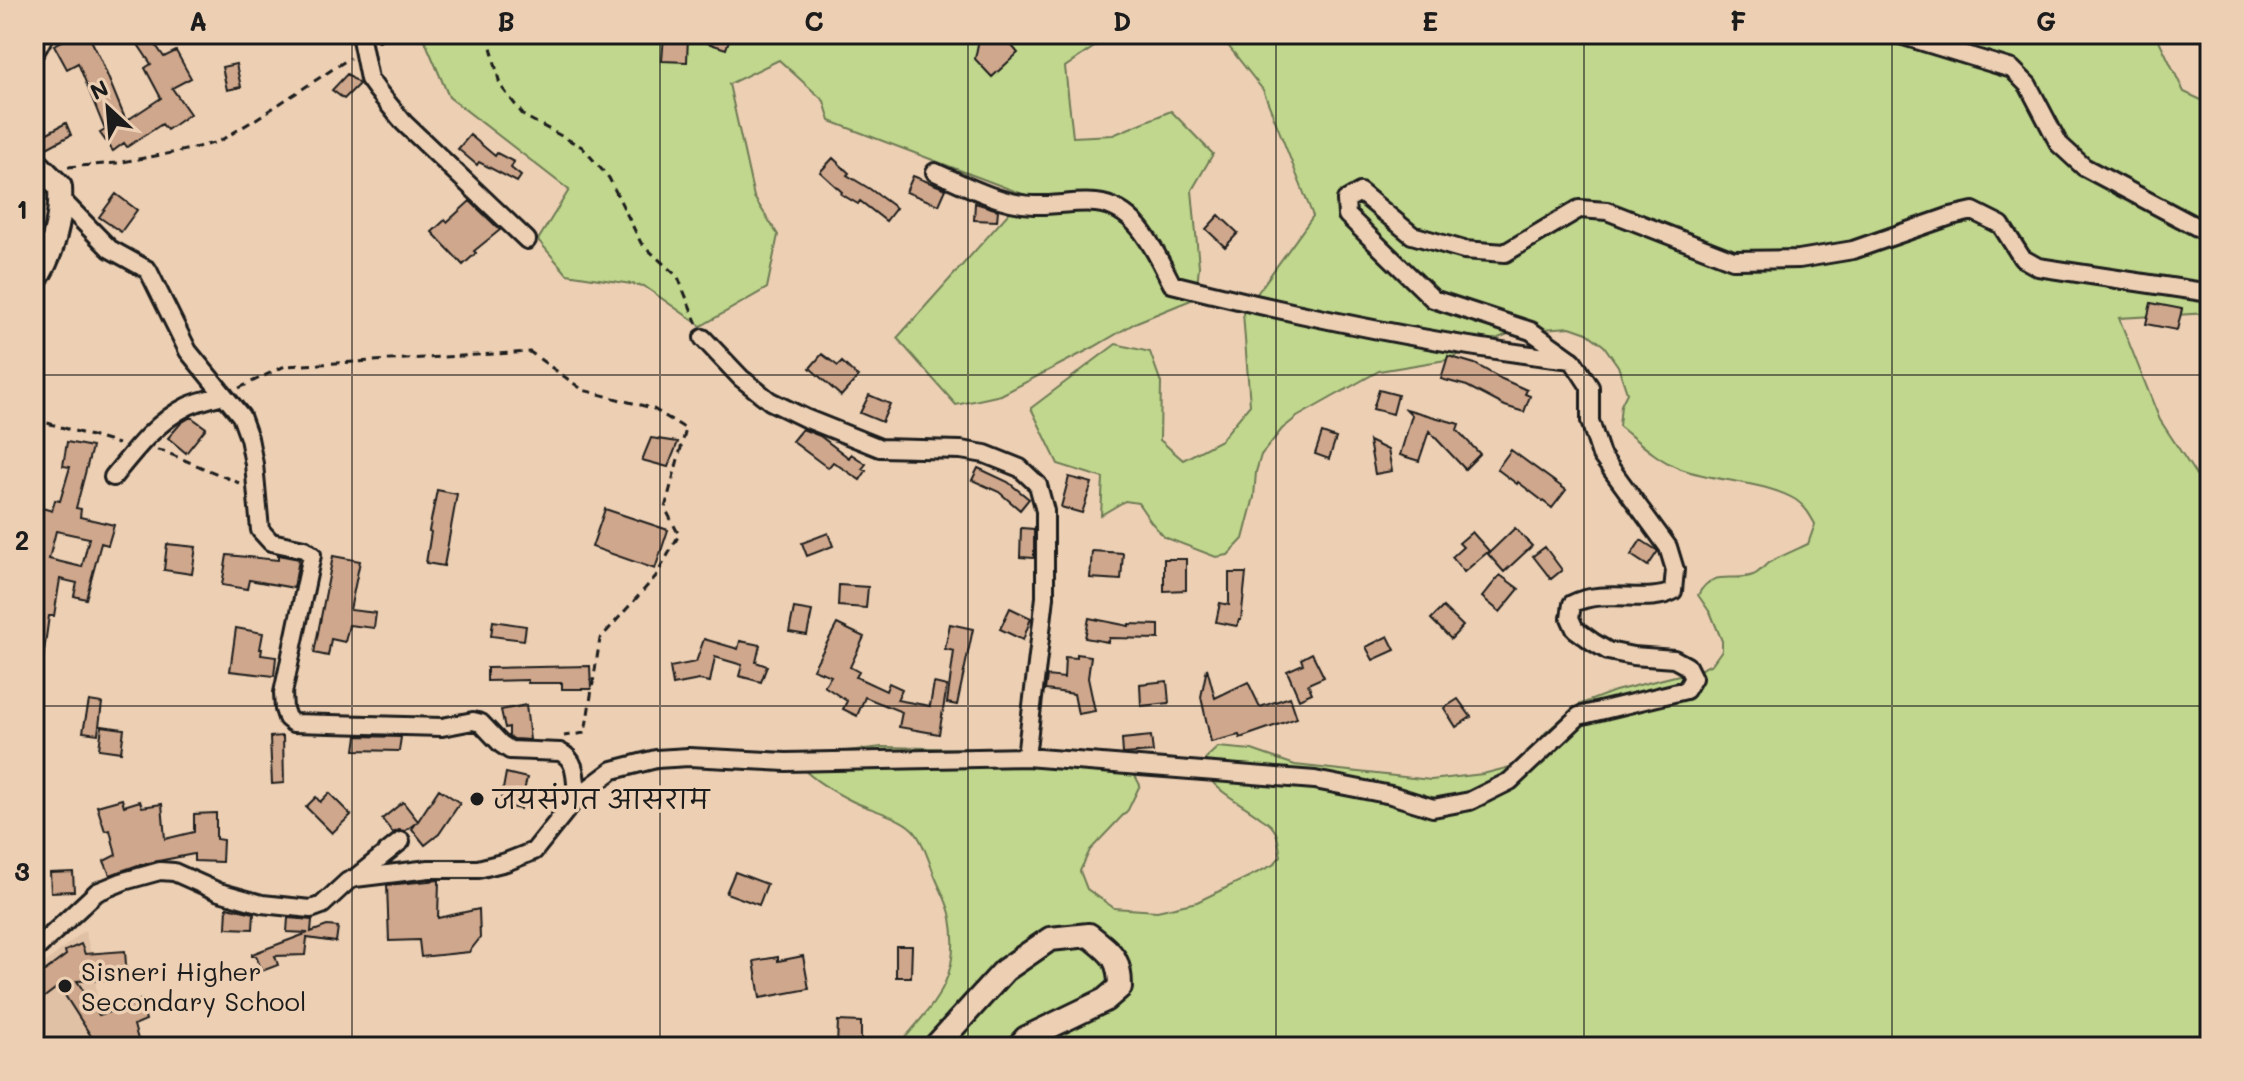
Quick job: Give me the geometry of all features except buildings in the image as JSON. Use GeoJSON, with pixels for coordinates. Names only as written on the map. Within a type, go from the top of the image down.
{"type":"FeatureCollection","features":[{"type":"Feature","properties":{"kind":"main road"},"geometry":{"type":"LineString","coordinates":[[34,48],[42,34]]}},
{"type":"Feature","properties":{"kind":"main road"},"geometry":{"type":"LineString","coordinates":[[34,282],[45,267],[61,199],[60,187],[39,165]]}},
{"type":"Feature","properties":{"kind":"main road"},"geometry":{"type":"LineString","coordinates":[[935,1047],[1005,970],[1050,939],[1089,935],[1110,952],[1120,967],[1120,987],[1105,1000],[1026,1038],[1018,1047]]}},
{"type":"Feature","properties":{"kind":"street"},"geometry":{"type":"LineString","coordinates":[[1897,34],[2012,69],[2028,85],[2059,144],[2084,167],[2210,234]]}},
{"type":"Feature","properties":{"kind":"street"},"geometry":{"type":"LineString","coordinates":[[362,42],[369,79],[404,123],[527,240]]}},
{"type":"Feature","properties":{"kind":"street"},"geometry":{"type":"LineString","coordinates":[[935,172],[1003,201],[1033,205],[1094,203],[1112,206],[1132,219],[1148,238],[1172,284],[1303,315],[1502,352],[1573,361]]}},
{"type":"Feature","properties":{"kind":"street"},"geometry":{"type":"LineString","coordinates":[[355,878],[429,869],[478,869],[534,851],[577,797],[613,770],[656,759],[689,757],[786,762],[1026,757],[1315,780],[1391,795],[1433,808],[1470,801],[1510,781],[1579,716],[1686,690],[1693,678],[1687,666],[1674,659],[1608,651],[1575,629],[1570,618],[1572,604],[1583,599],[1665,596],[1673,591],[1676,581],[1668,547],[1601,455],[1590,421],[1590,387],[1573,361],[1531,331],[1433,299],[1347,215],[1346,200],[1360,192],[1412,235],[1464,250],[1505,253],[1579,209],[1607,211],[1733,260],[1799,259],[1853,250],[1973,211],[2001,225],[2022,258],[2038,267],[2210,293]]}},
{"type":"Feature","properties":{"kind":"street"},"geometry":{"type":"LineString","coordinates":[[61,199],[110,249],[148,270],[188,351],[241,416],[254,464],[260,530],[271,542],[304,549],[312,555],[283,693],[287,718],[293,723],[442,727],[473,721],[481,723],[510,750],[568,755],[573,763],[577,797]]}},
{"type":"Feature","properties":{"kind":"street"},"geometry":{"type":"LineString","coordinates":[[703,338],[741,378],[770,401],[805,418],[880,448],[961,450],[985,454],[1020,468],[1038,485],[1045,511],[1045,597],[1026,757]]}},
{"type":"Feature","properties":{"kind":"street"},"geometry":{"type":"LineString","coordinates":[[113,477],[135,449],[164,422],[187,407],[224,395]]}},
{"type":"Feature","properties":{"kind":"street"},"geometry":{"type":"LineString","coordinates":[[34,951],[97,892],[124,881],[160,871],[174,872],[219,892],[262,904],[311,909],[322,905],[401,841]]}},
{"type":"Feature","properties":{"kind":"path"},"geometry":{"type":"LineString","coordinates":[[488,34],[500,85],[524,116],[582,147],[609,178],[641,243],[678,277],[703,338]]}},
{"type":"Feature","properties":{"kind":"path"},"geometry":{"type":"LineString","coordinates":[[39,165],[117,163],[218,142],[256,119],[362,42]]}},
{"type":"Feature","properties":{"kind":"path"},"geometry":{"type":"LineString","coordinates":[[224,395],[285,366],[530,352],[583,390],[652,408],[686,429],[665,508],[679,535],[656,576],[600,639],[585,733],[562,736]]}},
{"type":"Feature","properties":{"kind":"shaded area","name":"Sisneri Higher Secondary School"},"geometry":{"type":"Polygon","coordinates":[[[85,930],[95,969],[102,1020],[118,1047],[34,1047],[34,972],[85,930]]]}},
{"type":"Feature","properties":{"kind":"green space"},"geometry":{"type":"Polygon","coordinates":[[[422,34],[1113,34],[1065,67],[1073,137],[1113,135],[1171,111],[1213,154],[1192,190],[1199,266],[1196,298],[1137,322],[1001,395],[956,405],[897,338],[1025,195],[830,121],[824,101],[779,60],[729,84],[754,197],[778,235],[767,288],[701,326],[644,286],[567,274],[538,240],[569,190],[449,97],[422,34]]]}},
{"type":"Feature","properties":{"kind":"green space"},"geometry":{"type":"Polygon","coordinates":[[[1219,34],[2156,34],[2184,92],[2210,104],[2210,313],[2119,318],[2160,420],[2210,496],[2210,1047],[897,1047],[933,1004],[948,975],[953,939],[949,908],[916,833],[899,820],[825,786],[801,767],[803,756],[882,747],[981,749],[1130,766],[1140,785],[1128,810],[1090,850],[1080,871],[1087,889],[1114,908],[1157,911],[1197,902],[1273,865],[1281,856],[1272,827],[1208,777],[1203,768],[1206,758],[1218,747],[1252,750],[1295,765],[1431,780],[1483,774],[1514,766],[1528,759],[1545,733],[1578,705],[1615,691],[1712,664],[1722,650],[1722,641],[1711,614],[1698,595],[1704,586],[1717,578],[1755,574],[1768,563],[1808,544],[1815,524],[1802,505],[1783,494],[1681,469],[1641,444],[1619,426],[1621,405],[1627,393],[1618,366],[1604,346],[1587,333],[1570,327],[1515,331],[1446,360],[1379,371],[1297,417],[1282,429],[1261,455],[1243,539],[1228,555],[1216,557],[1164,537],[1138,503],[1125,501],[1101,515],[1103,478],[1058,464],[1031,408],[1116,344],[1150,352],[1161,383],[1160,440],[1183,460],[1221,440],[1250,405],[1243,313],[1313,216],[1263,90],[1219,34]]]}},
{"type":"Feature","properties":{"kind":"place","name":"जयसंगत आसराम"},"geometry":{"type":"Point","coordinates":[477,799]}},
{"type":"Feature","properties":{"kind":"place","name":"Sisneri Higher Secondary School"},"geometry":{"type":"Point","coordinates":[65,986]}}]}
